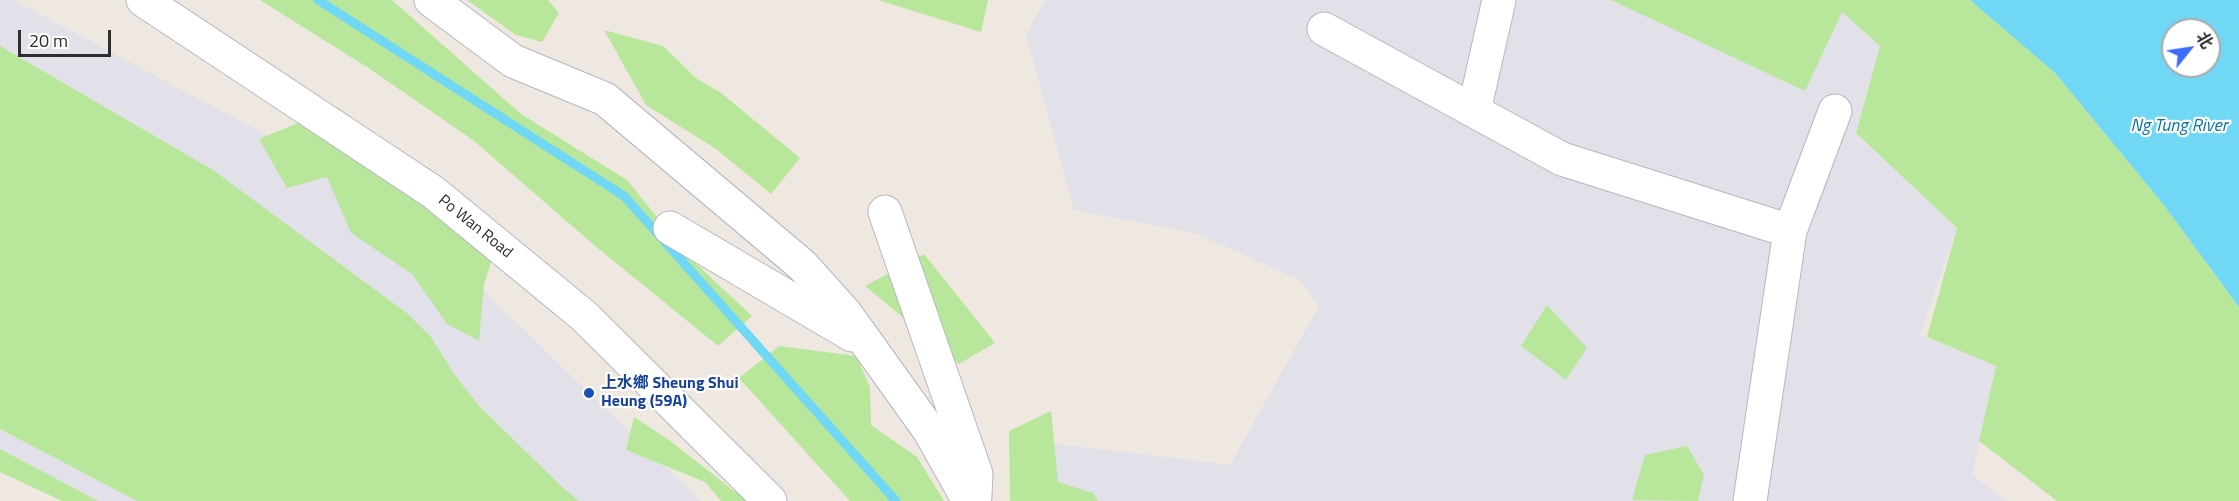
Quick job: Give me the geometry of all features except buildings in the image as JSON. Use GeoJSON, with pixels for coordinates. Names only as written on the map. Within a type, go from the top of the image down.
{"type":"FeatureCollection","features":[{"type":"Feature","properties":{"kind":"street","name":"Po Wan Road"},"geometry":{"type":"LineString","coordinates":[[143,0],[433,192],[584,316],[770,501]]}},
{"type":"Feature","properties":{"kind":"street"},"geometry":{"type":"LineString","coordinates":[[431,0],[513,62],[605,99],[802,265],[846,314],[929,430],[969,501]]}},
{"type":"Feature","properties":{"kind":"street"},"geometry":{"type":"LineString","coordinates":[[1474,111],[1499,0]]}},
{"type":"Feature","properties":{"kind":"street"},"geometry":{"type":"LineString","coordinates":[[1324,29],[1562,159],[1790,231]]}},
{"type":"Feature","properties":{"kind":"street"},"geometry":{"type":"LineString","coordinates":[[1750,501],[1790,231],[1836,111]]}},
{"type":"Feature","properties":{"kind":"street"},"geometry":{"type":"LineString","coordinates":[[885,212],[976,474],[975,501]]}},
{"type":"Feature","properties":{"kind":"street"},"geometry":{"type":"LineString","coordinates":[[670,228],[868,344]]}},
{"type":"Feature","properties":{"kind":"shaded area"},"geometry":{"type":"Polygon","coordinates":[[[0,0],[13,0],[389,200],[701,501],[82,501],[0,459],[0,0]]]}},
{"type":"Feature","properties":{"kind":"shaded area"},"geometry":{"type":"Polygon","coordinates":[[[1045,0],[1616,0],[1842,11],[1880,46],[1856,133],[1957,228],[1920,335],[1996,366],[1972,475],[2007,501],[1029,501],[1023,440],[1230,465],[1319,306],[1300,280],[1195,233],[1074,210],[1026,35],[1045,0]]]}},
{"type":"Feature","properties":{"kind":"green space"},"geometry":{"type":"Polygon","coordinates":[[[260,0],[392,0],[521,114],[627,180],[691,259],[752,316],[718,346],[594,245],[474,141],[370,69],[260,0]]]}},
{"type":"Feature","properties":{"kind":"green space"},"geometry":{"type":"Polygon","coordinates":[[[467,0],[548,0],[559,13],[542,42],[516,35],[467,0]]]}},
{"type":"Feature","properties":{"kind":"green space"},"geometry":{"type":"Polygon","coordinates":[[[878,0],[988,0],[981,32],[878,0]]]}},
{"type":"Feature","properties":{"kind":"green space"},"geometry":{"type":"Polygon","coordinates":[[[1611,0],[1970,0],[2055,73],[2163,204],[2239,307],[2239,501],[2057,501],[1979,441],[1996,366],[1927,337],[1957,228],[1856,133],[1880,46],[1842,12],[1805,91],[1611,0]]]}},
{"type":"Feature","properties":{"kind":"green space"},"geometry":{"type":"Polygon","coordinates":[[[604,30],[663,46],[697,79],[720,92],[800,158],[771,194],[716,149],[646,105],[604,30]]]}},
{"type":"Feature","properties":{"kind":"green space"},"geometry":{"type":"Polygon","coordinates":[[[0,46],[213,170],[408,314],[431,337],[454,374],[479,406],[579,501],[137,501],[0,429],[0,46]]]}},
{"type":"Feature","properties":{"kind":"green space"},"geometry":{"type":"Polygon","coordinates":[[[337,107],[502,229],[484,284],[479,341],[447,324],[412,274],[351,233],[327,177],[287,188],[259,139],[337,107]]]}},
{"type":"Feature","properties":{"kind":"green space"},"geometry":{"type":"Polygon","coordinates":[[[924,254],[995,343],[959,364],[865,286],[924,254]]]}},
{"type":"Feature","properties":{"kind":"green space"},"geometry":{"type":"Polygon","coordinates":[[[1547,305],[1587,348],[1566,380],[1521,346],[1547,305]]]}},
{"type":"Feature","properties":{"kind":"green space"},"geometry":{"type":"Polygon","coordinates":[[[779,346],[856,356],[870,387],[871,425],[917,457],[944,501],[850,501],[739,378],[779,346]]]}},
{"type":"Feature","properties":{"kind":"green space"},"geometry":{"type":"Polygon","coordinates":[[[1051,411],[1058,482],[1093,493],[1098,501],[1010,501],[1009,431],[1051,411]]]}},
{"type":"Feature","properties":{"kind":"green space"},"geometry":{"type":"Polygon","coordinates":[[[634,417],[669,440],[747,501],[721,501],[705,482],[626,450],[634,417]]]}},
{"type":"Feature","properties":{"kind":"green space"},"geometry":{"type":"Polygon","coordinates":[[[1687,446],[1704,475],[1698,501],[1632,500],[1645,455],[1687,446]]]}},
{"type":"Feature","properties":{"kind":"green space"},"geometry":{"type":"Polygon","coordinates":[[[0,449],[98,501],[62,501],[0,472],[0,449]]]}},
{"type":"Feature","properties":{"kind":"water","name":"Ng Tung River"},"geometry":{"type":"Polygon","coordinates":[[[1970,0],[2239,0],[2239,307],[2163,204],[2055,73],[1970,0]]]}},
{"type":"Feature","properties":{"kind":"waterway"},"geometry":{"type":"LineString","coordinates":[[318,0],[624,196],[896,501]]}},
{"type":"Feature","properties":{"kind":"place","name":"上水鄉 Sheung Shui Heung (59A)"},"geometry":{"type":"Point","coordinates":[589,393]}}]}
